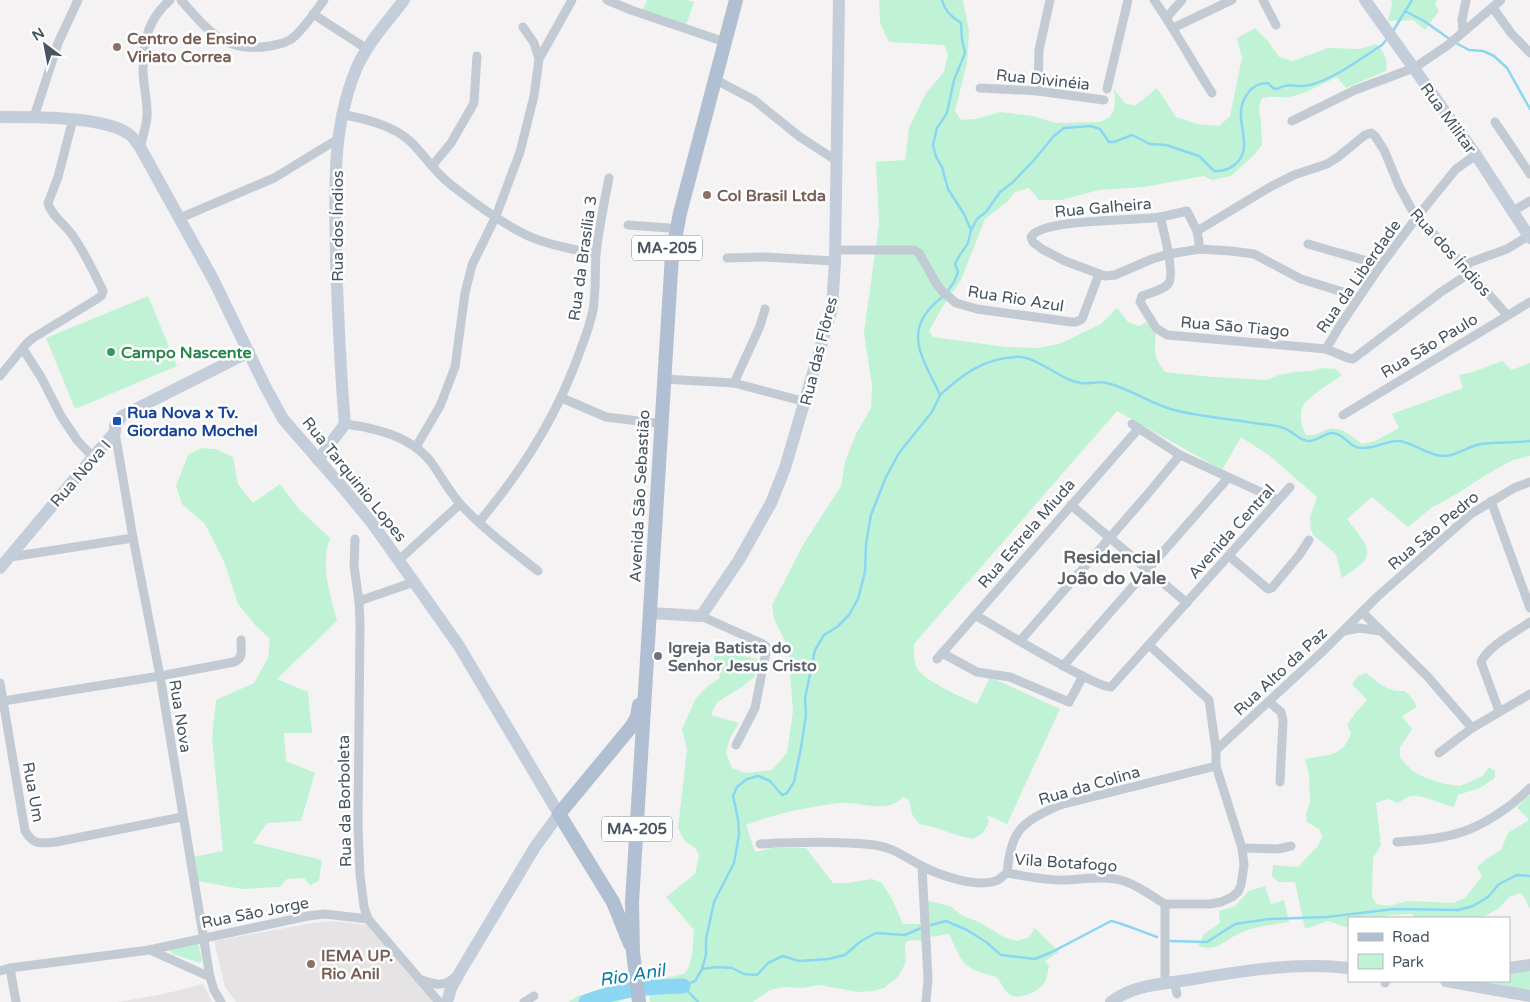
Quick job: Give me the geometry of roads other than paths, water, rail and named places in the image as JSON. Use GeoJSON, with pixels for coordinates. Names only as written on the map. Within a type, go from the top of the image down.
{"type":"FeatureCollection","features":[{"type":"Feature","properties":{"kind":"main road","name":"Avenida São Sebastião"},"geometry":{"type":"LineString","coordinates":[[617,744],[634,722],[638,711],[660,335],[670,228],[673,208],[706,93],[728,0]]}},
{"type":"Feature","properties":{"kind":"main road","name":"Avenida São Sebastião"},"geometry":{"type":"LineString","coordinates":[[639,999],[633,952],[632,902],[670,274],[676,232],[736,0]]}},
{"type":"Feature","properties":{"kind":"main road"},"geometry":{"type":"LineString","coordinates":[[559,814],[617,744],[624,741],[631,742],[636,746],[641,757]]}},
{"type":"Feature","properties":{"kind":"main road","name":"Rua Tarquinio Lopes"},"geometry":{"type":"LineString","coordinates":[[559,814],[613,902],[633,952]]}},
{"type":"Feature","properties":{"kind":"main road"},"geometry":{"type":"LineString","coordinates":[[613,902],[616,906],[622,908],[628,907],[632,902]]}},
{"type":"Feature","properties":{"kind":"street"},"geometry":{"type":"LineString","coordinates":[[34,117],[58,43],[78,0]]}},
{"type":"Feature","properties":{"kind":"street"},"geometry":{"type":"LineString","coordinates":[[180,0],[199,21],[223,40],[239,47],[257,48],[282,44],[295,37],[324,0]]}},
{"type":"Feature","properties":{"kind":"street","name":"Rua dos Índios"},"geometry":{"type":"LineString","coordinates":[[345,424],[338,349],[338,139],[342,114],[355,71],[368,49],[404,0]]}},
{"type":"Feature","properties":{"kind":"street"},"geometry":{"type":"LineString","coordinates":[[416,447],[440,406],[455,367],[465,294],[472,265],[496,216],[523,143],[534,96],[539,59],[572,0]]}},
{"type":"Feature","properties":{"kind":"street"},"geometry":{"type":"LineString","coordinates":[[607,0],[719,40]]}},
{"type":"Feature","properties":{"kind":"street","name":"Rua das Flôres"},"geometry":{"type":"LineString","coordinates":[[701,616],[740,560],[771,503],[785,468],[806,402],[832,308],[835,256],[839,0]]}},
{"type":"Feature","properties":{"kind":"street"},"geometry":{"type":"LineString","coordinates":[[1038,91],[1039,50],[1050,0]]}},
{"type":"Feature","properties":{"kind":"street"},"geometry":{"type":"LineString","coordinates":[[1107,89],[1128,0]]}},
{"type":"Feature","properties":{"kind":"street"},"geometry":{"type":"LineString","coordinates":[[1154,0],[1167,18],[1212,93]]}},
{"type":"Feature","properties":{"kind":"street"},"geometry":{"type":"LineString","coordinates":[[1167,18],[1182,0]]}},
{"type":"Feature","properties":{"kind":"street"},"geometry":{"type":"LineString","coordinates":[[1173,28],[1232,0]]}},
{"type":"Feature","properties":{"kind":"street"},"geometry":{"type":"LineString","coordinates":[[1263,0],[1276,25]]}},
{"type":"Feature","properties":{"kind":"street","name":"Rua Militar"},"geometry":{"type":"LineString","coordinates":[[1365,0],[1476,155],[1514,211],[1529,237]]}},
{"type":"Feature","properties":{"kind":"street"},"geometry":{"type":"LineString","coordinates":[[1460,35],[1466,0]]}},
{"type":"Feature","properties":{"kind":"street"},"geometry":{"type":"LineString","coordinates":[[1292,121],[1355,90],[1414,68],[1448,45],[1501,0]]}},
{"type":"Feature","properties":{"kind":"street"},"geometry":{"type":"LineString","coordinates":[[140,147],[147,117],[143,70],[145,44],[154,17],[166,1]]}},
{"type":"Feature","properties":{"kind":"street"},"geometry":{"type":"LineString","coordinates":[[1493,8],[1511,33],[1530,53]]}},
{"type":"Feature","properties":{"kind":"street"},"geometry":{"type":"LineString","coordinates":[[313,14],[368,49]]}},
{"type":"Feature","properties":{"kind":"street"},"geometry":{"type":"LineString","coordinates":[[523,27],[534,43],[539,59]]}},
{"type":"Feature","properties":{"kind":"street"},"geometry":{"type":"LineString","coordinates":[[432,166],[451,143],[474,103],[477,56]]}},
{"type":"Feature","properties":{"kind":"street"},"geometry":{"type":"LineString","coordinates":[[716,80],[754,100],[800,137],[837,161]]}},
{"type":"Feature","properties":{"kind":"street","name":"Rua Divinéia"},"geometry":{"type":"LineString","coordinates":[[980,88],[1038,91],[1104,100]]}},
{"type":"Feature","properties":{"kind":"street"},"geometry":{"type":"LineString","coordinates":[[342,114],[368,120],[403,136],[441,177],[452,186],[531,237],[546,243],[596,254]]}},
{"type":"Feature","properties":{"kind":"street","name":"Rua Tarquinio Lopes"},"geometry":{"type":"LineString","coordinates":[[0,117],[73,119],[108,124],[133,137],[213,279],[283,419],[344,489],[399,560],[459,646],[559,814]]}},
{"type":"Feature","properties":{"kind":"street"},"geometry":{"type":"LineString","coordinates":[[0,376],[27,343],[102,295],[103,291],[87,259],[72,234],[51,211],[48,202],[58,177],[73,119]]}},
{"type":"Feature","properties":{"kind":"street"},"geometry":{"type":"LineString","coordinates":[[1495,122],[1530,174]]}},
{"type":"Feature","properties":{"kind":"street","name":"Rua dos Índios"},"geometry":{"type":"LineString","coordinates":[[1196,231],[1294,174],[1326,164],[1338,157],[1365,135],[1371,134],[1375,136],[1384,150],[1399,186],[1417,217],[1507,315]]}},
{"type":"Feature","properties":{"kind":"street"},"geometry":{"type":"LineString","coordinates":[[180,218],[274,178],[338,139]]}},
{"type":"Feature","properties":{"kind":"street","name":"Rua da Liberdade"},"geometry":{"type":"LineString","coordinates":[[1326,349],[1381,265],[1417,217],[1456,169],[1476,155]]}},
{"type":"Feature","properties":{"kind":"street","name":"Rua da Brasília 3"},"geometry":{"type":"LineString","coordinates":[[479,522],[536,446],[562,398],[588,330],[596,281],[596,254],[609,178]]}},
{"type":"Feature","properties":{"kind":"street"},"geometry":{"type":"LineString","coordinates":[[1514,211],[1530,201]]}},
{"type":"Feature","properties":{"kind":"street","name":"Rua Galheira"},"geometry":{"type":"LineString","coordinates":[[1099,274],[1042,249],[1033,242],[1032,235],[1048,227],[1103,220],[1160,217],[1187,210],[1196,231],[1200,249]]}},
{"type":"Feature","properties":{"kind":"street"},"geometry":{"type":"LineString","coordinates":[[1160,217],[1169,254]]}},
{"type":"Feature","properties":{"kind":"street"},"geometry":{"type":"LineString","coordinates":[[628,225],[670,228]]}},
{"type":"Feature","properties":{"kind":"street"},"geometry":{"type":"LineString","coordinates":[[1463,265],[1507,249],[1529,237]]}},
{"type":"Feature","properties":{"kind":"street"},"geometry":{"type":"LineString","coordinates":[[1308,244],[1381,265]]}},
{"type":"Feature","properties":{"kind":"street"},"geometry":{"type":"LineString","coordinates":[[1099,274],[1110,276],[1169,254],[1200,249],[1231,251],[1254,254],[1301,279],[1359,297]]}},
{"type":"Feature","properties":{"kind":"street","name":"Rua Rio Azul"},"geometry":{"type":"LineString","coordinates":[[835,256],[914,250],[919,253],[945,294],[956,303],[977,309],[1076,322],[1084,316],[1099,274]]}},
{"type":"Feature","properties":{"kind":"street","name":"Rua São Tiago"},"geometry":{"type":"LineString","coordinates":[[1169,254],[1169,284],[1142,296],[1140,302],[1156,328],[1167,335],[1326,349],[1353,359],[1425,304],[1470,273]]}},
{"type":"Feature","properties":{"kind":"street"},"geometry":{"type":"LineString","coordinates":[[727,258],[835,256]]}},
{"type":"Feature","properties":{"kind":"street","name":"Rua São Paulo"},"geometry":{"type":"LineString","coordinates":[[1343,415],[1530,302]]}},
{"type":"Feature","properties":{"kind":"street"},"geometry":{"type":"LineString","coordinates":[[734,383],[760,326],[765,309]]}},
{"type":"Feature","properties":{"kind":"street"},"geometry":{"type":"LineString","coordinates":[[23,349],[41,376],[61,416],[77,440],[93,457]]}},
{"type":"Feature","properties":{"kind":"street","name":"Rua Nova I"},"geometry":{"type":"LineString","coordinates":[[0,568],[115,432],[117,422],[127,413],[249,352]]}},
{"type":"Feature","properties":{"kind":"street"},"geometry":{"type":"LineString","coordinates":[[664,379],[734,383],[806,402]]}},
{"type":"Feature","properties":{"kind":"street"},"geometry":{"type":"LineString","coordinates":[[562,398],[606,416],[655,423]]}},
{"type":"Feature","properties":{"kind":"street"},"geometry":{"type":"LineString","coordinates":[[318,460],[345,424],[365,426],[389,434],[416,447],[429,460],[460,504],[506,546],[538,571]]}},
{"type":"Feature","properties":{"kind":"street","name":"Rua Estrela Miuda"},"geometry":{"type":"LineString","coordinates":[[1083,676],[1069,702],[1010,677],[977,672],[940,656],[1072,505],[1135,426],[1180,455]]}},
{"type":"Feature","properties":{"kind":"street","name":"Rua Nova"},"geometry":{"type":"LineString","coordinates":[[115,432],[133,538],[160,676],[210,977],[214,990],[221,1002]]}},
{"type":"Feature","properties":{"kind":"street"},"geometry":{"type":"LineString","coordinates":[[1020,641],[1180,455],[1278,500]]}},
{"type":"Feature","properties":{"kind":"street"},"geometry":{"type":"LineString","coordinates":[[1063,666],[1228,478]]}},
{"type":"Feature","properties":{"kind":"street","name":"Rua São Pedro"},"geometry":{"type":"LineString","coordinates":[[1362,612],[1471,514],[1490,501],[1530,482]]}},
{"type":"Feature","properties":{"kind":"street","name":"Avenida Central"},"geometry":{"type":"LineString","coordinates":[[1083,676],[1107,688],[1116,684],[1290,487]]}},
{"type":"Feature","properties":{"kind":"street"},"geometry":{"type":"LineString","coordinates":[[1490,501],[1530,608]]}},
{"type":"Feature","properties":{"kind":"street"},"geometry":{"type":"LineString","coordinates":[[399,560],[460,504]]}},
{"type":"Feature","properties":{"kind":"street"},"geometry":{"type":"LineString","coordinates":[[1072,505],[1188,602]]}},
{"type":"Feature","properties":{"kind":"street"},"geometry":{"type":"LineString","coordinates":[[10,557],[133,538]]}},
{"type":"Feature","properties":{"kind":"street","name":"Rua da Borboleta"},"geometry":{"type":"LineString","coordinates":[[355,538],[354,566],[359,601],[358,827],[363,901],[368,919],[439,1002]]}},
{"type":"Feature","properties":{"kind":"street"},"geometry":{"type":"LineString","coordinates":[[1229,556],[1268,588],[1272,588],[1309,540]]}},
{"type":"Feature","properties":{"kind":"street"},"geometry":{"type":"LineString","coordinates":[[359,601],[414,582]]}},
{"type":"Feature","properties":{"kind":"street"},"geometry":{"type":"LineString","coordinates":[[1362,612],[1427,676],[1472,728]]}},
{"type":"Feature","properties":{"kind":"street","name":"Rua Alto da Paz"},"geometry":{"type":"LineString","coordinates":[[1216,750],[1343,631],[1357,624],[1362,612]]}},
{"type":"Feature","properties":{"kind":"street"},"geometry":{"type":"LineString","coordinates":[[650,613],[701,616],[767,647],[755,708],[736,745]]}},
{"type":"Feature","properties":{"kind":"street"},"geometry":{"type":"LineString","coordinates":[[975,615],[1083,676]]}},
{"type":"Feature","properties":{"kind":"street"},"geometry":{"type":"LineString","coordinates":[[1499,712],[1481,662],[1497,644],[1530,622]]}},
{"type":"Feature","properties":{"kind":"street"},"geometry":{"type":"LineString","coordinates":[[1357,624],[1381,631]]}},
{"type":"Feature","properties":{"kind":"street"},"geometry":{"type":"LineString","coordinates":[[3,701],[160,676],[237,661],[242,655],[241,640]]}},
{"type":"Feature","properties":{"kind":"street","name":"Rua Alto da Paz"},"geometry":{"type":"LineString","coordinates":[[1149,645],[1209,700],[1216,750],[1216,766],[1242,848],[1244,865],[1238,892],[1232,897],[1210,904],[1165,904]]}},
{"type":"Feature","properties":{"kind":"street","name":"Rua Um"},"geometry":{"type":"LineString","coordinates":[[0,683],[25,831],[30,840],[37,843],[56,842],[182,817]]}},
{"type":"Feature","properties":{"kind":"street"},"geometry":{"type":"LineString","coordinates":[[1439,753],[1472,728],[1530,694]]}},
{"type":"Feature","properties":{"kind":"street"},"geometry":{"type":"LineString","coordinates":[[1269,702],[1281,712],[1283,720],[1280,782]]}},
{"type":"Feature","properties":{"kind":"street","name":"Rua da Colina"},"geometry":{"type":"LineString","coordinates":[[1007,873],[1010,847],[1017,833],[1037,815],[1060,806],[1216,766]]}},
{"type":"Feature","properties":{"kind":"street"},"geometry":{"type":"LineString","coordinates":[[1397,842],[1430,839],[1464,831],[1495,815],[1530,788]]}},
{"type":"Feature","properties":{"kind":"street"},"geometry":{"type":"LineString","coordinates":[[447,1002],[450,988],[535,847],[559,814]]}},
{"type":"Feature","properties":{"kind":"street","name":"Vila Botafogo"},"geometry":{"type":"LineString","coordinates":[[760,844],[813,842],[875,845],[893,850],[922,866],[963,880],[981,883],[999,880],[1007,873],[1035,879],[1111,879],[1122,881],[1144,891],[1165,904]]}},
{"type":"Feature","properties":{"kind":"street"},"geometry":{"type":"LineString","coordinates":[[1242,848],[1278,849],[1291,846]]}},
{"type":"Feature","properties":{"kind":"street"},"geometry":{"type":"LineString","coordinates":[[922,866],[928,978],[926,1002]]}},
{"type":"Feature","properties":{"kind":"street"},"geometry":{"type":"LineString","coordinates":[[1165,904],[1172,986]]}},
{"type":"Feature","properties":{"kind":"street","name":"Rua São Jorge"},"geometry":{"type":"LineString","coordinates":[[0,971],[10,968],[149,950],[308,916],[325,914],[368,919]]}},
{"type":"Feature","properties":{"kind":"street"},"geometry":{"type":"LineString","coordinates":[[149,950],[210,977]]}},
{"type":"Feature","properties":{"kind":"street"},"geometry":{"type":"LineString","coordinates":[[1510,968],[1530,965]]}},
{"type":"Feature","properties":{"kind":"street"},"geometry":{"type":"LineString","coordinates":[[1111,1002],[1128,992],[1287,966],[1348,968]]}},
{"type":"Feature","properties":{"kind":"street"},"geometry":{"type":"LineString","coordinates":[[10,968],[16,1002]]}},
{"type":"Feature","properties":{"kind":"street"},"geometry":{"type":"LineString","coordinates":[[421,980],[435,985],[443,984],[450,981],[460,972]]}},
{"type":"Feature","properties":{"kind":"street"},"geometry":{"type":"LineString","coordinates":[[1466,982],[1530,996]]}},
{"type":"Feature","properties":{"kind":"street"},"geometry":{"type":"LineString","coordinates":[[524,1002],[534,996]]}},
{"type":"Feature","properties":{"kind":"waterway"},"geometry":{"type":"LineString","coordinates":[[942,0],[949,13],[961,23],[965,53],[954,80],[947,113],[937,128],[933,145],[948,189],[964,214],[971,230]]}},
{"type":"Feature","properties":{"kind":"waterway"},"geometry":{"type":"LineString","coordinates":[[1393,31],[1412,0]]}},
{"type":"Feature","properties":{"kind":"waterway"},"geometry":{"type":"LineString","coordinates":[[1405,11],[1424,21],[1451,40]]}},
{"type":"Feature","properties":{"kind":"waterway"},"geometry":{"type":"LineString","coordinates":[[947,292],[958,272],[955,264],[968,243],[971,230],[977,219],[986,212],[1000,192],[1012,183],[1054,136],[1064,128],[1091,126],[1100,129],[1109,142],[1132,135],[1150,144],[1166,145],[1199,156],[1214,171],[1224,170],[1238,162],[1243,153],[1244,140],[1241,113],[1244,100],[1252,88],[1265,83],[1277,89],[1290,85],[1305,86],[1320,82],[1356,62],[1382,45],[1387,39]]}},
{"type":"Feature","properties":{"kind":"waterway"},"geometry":{"type":"LineString","coordinates":[[1456,43],[1469,50],[1483,51],[1494,56],[1507,68],[1530,109]]}},
{"type":"Feature","properties":{"kind":"waterway"},"geometry":{"type":"LineString","coordinates":[[698,1002],[683,986],[695,981],[702,969],[714,902],[734,863],[739,835],[733,796],[737,787],[747,779],[758,776],[770,781],[782,795],[787,793],[794,782],[806,715],[805,698],[815,650],[824,635],[837,627],[849,615],[858,599],[865,572],[866,544],[871,515],[886,477],[899,453],[932,412],[940,395],[921,354],[918,333],[927,312],[943,296]]}},
{"type":"Feature","properties":{"kind":"waterway"},"geometry":{"type":"LineString","coordinates":[[940,395],[965,374],[983,364],[1004,358],[1022,357],[1076,382],[1107,383],[1157,404],[1185,412],[1280,427],[1289,430],[1306,441],[1312,441],[1333,433],[1358,447],[1367,448],[1399,441],[1431,454],[1442,456],[1452,455],[1481,444],[1530,441]]}},
{"type":"Feature","properties":{"kind":"waterway"},"geometry":{"type":"LineString","coordinates":[[1170,941],[1207,942],[1235,924],[1269,919],[1327,917],[1394,909],[1458,910],[1473,906],[1488,897],[1499,884],[1517,875],[1530,876]]}},
{"type":"Feature","properties":{"kind":"waterway"},"geometry":{"type":"LineString","coordinates":[[931,925],[946,921],[967,930],[986,942],[1001,955],[1035,959],[1111,921],[1157,937]]}},
{"type":"Feature","properties":{"kind":"waterway"},"geometry":{"type":"LineString","coordinates":[[702,969],[732,968],[744,974],[757,975],[768,963],[783,956],[799,961],[828,959],[845,955],[861,941],[876,933],[905,935],[921,928]]}},
{"type":"Feature","properties":{"kind":"waterway","name":"Rio Anil"},"geometry":{"type":"LineString","coordinates":[[586,1002],[610,994],[634,990],[683,986]]}},
{"type":"Feature","properties":{"kind":"place","name":"Centro de Ensino Viriato Correa"},"geometry":{"type":"Point","coordinates":[117,47]}},
{"type":"Feature","properties":{"kind":"place","name":"Col Brasil Ltda"},"geometry":{"type":"Point","coordinates":[707,195]}},
{"type":"Feature","properties":{"kind":"place","name":"Campo Nascente"},"geometry":{"type":"Point","coordinates":[111,352]}},
{"type":"Feature","properties":{"kind":"place","name":"Rua Nova x Tv. Giordano Mochel"},"geometry":{"type":"Point","coordinates":[117,421]}},
{"type":"Feature","properties":{"kind":"place","name":"Igreja Batista do Senhor Jesus Cristo"},"geometry":{"type":"Point","coordinates":[658,656]}},
{"type":"Feature","properties":{"kind":"place","name":"IEMA UP. Rio Anil"},"geometry":{"type":"Point","coordinates":[311,964]}},
{"type":"Feature","properties":{"kind":"district","name":"Residencial João do Vale"},"geometry":{"type":"Point","coordinates":[1112,567]}}]}
